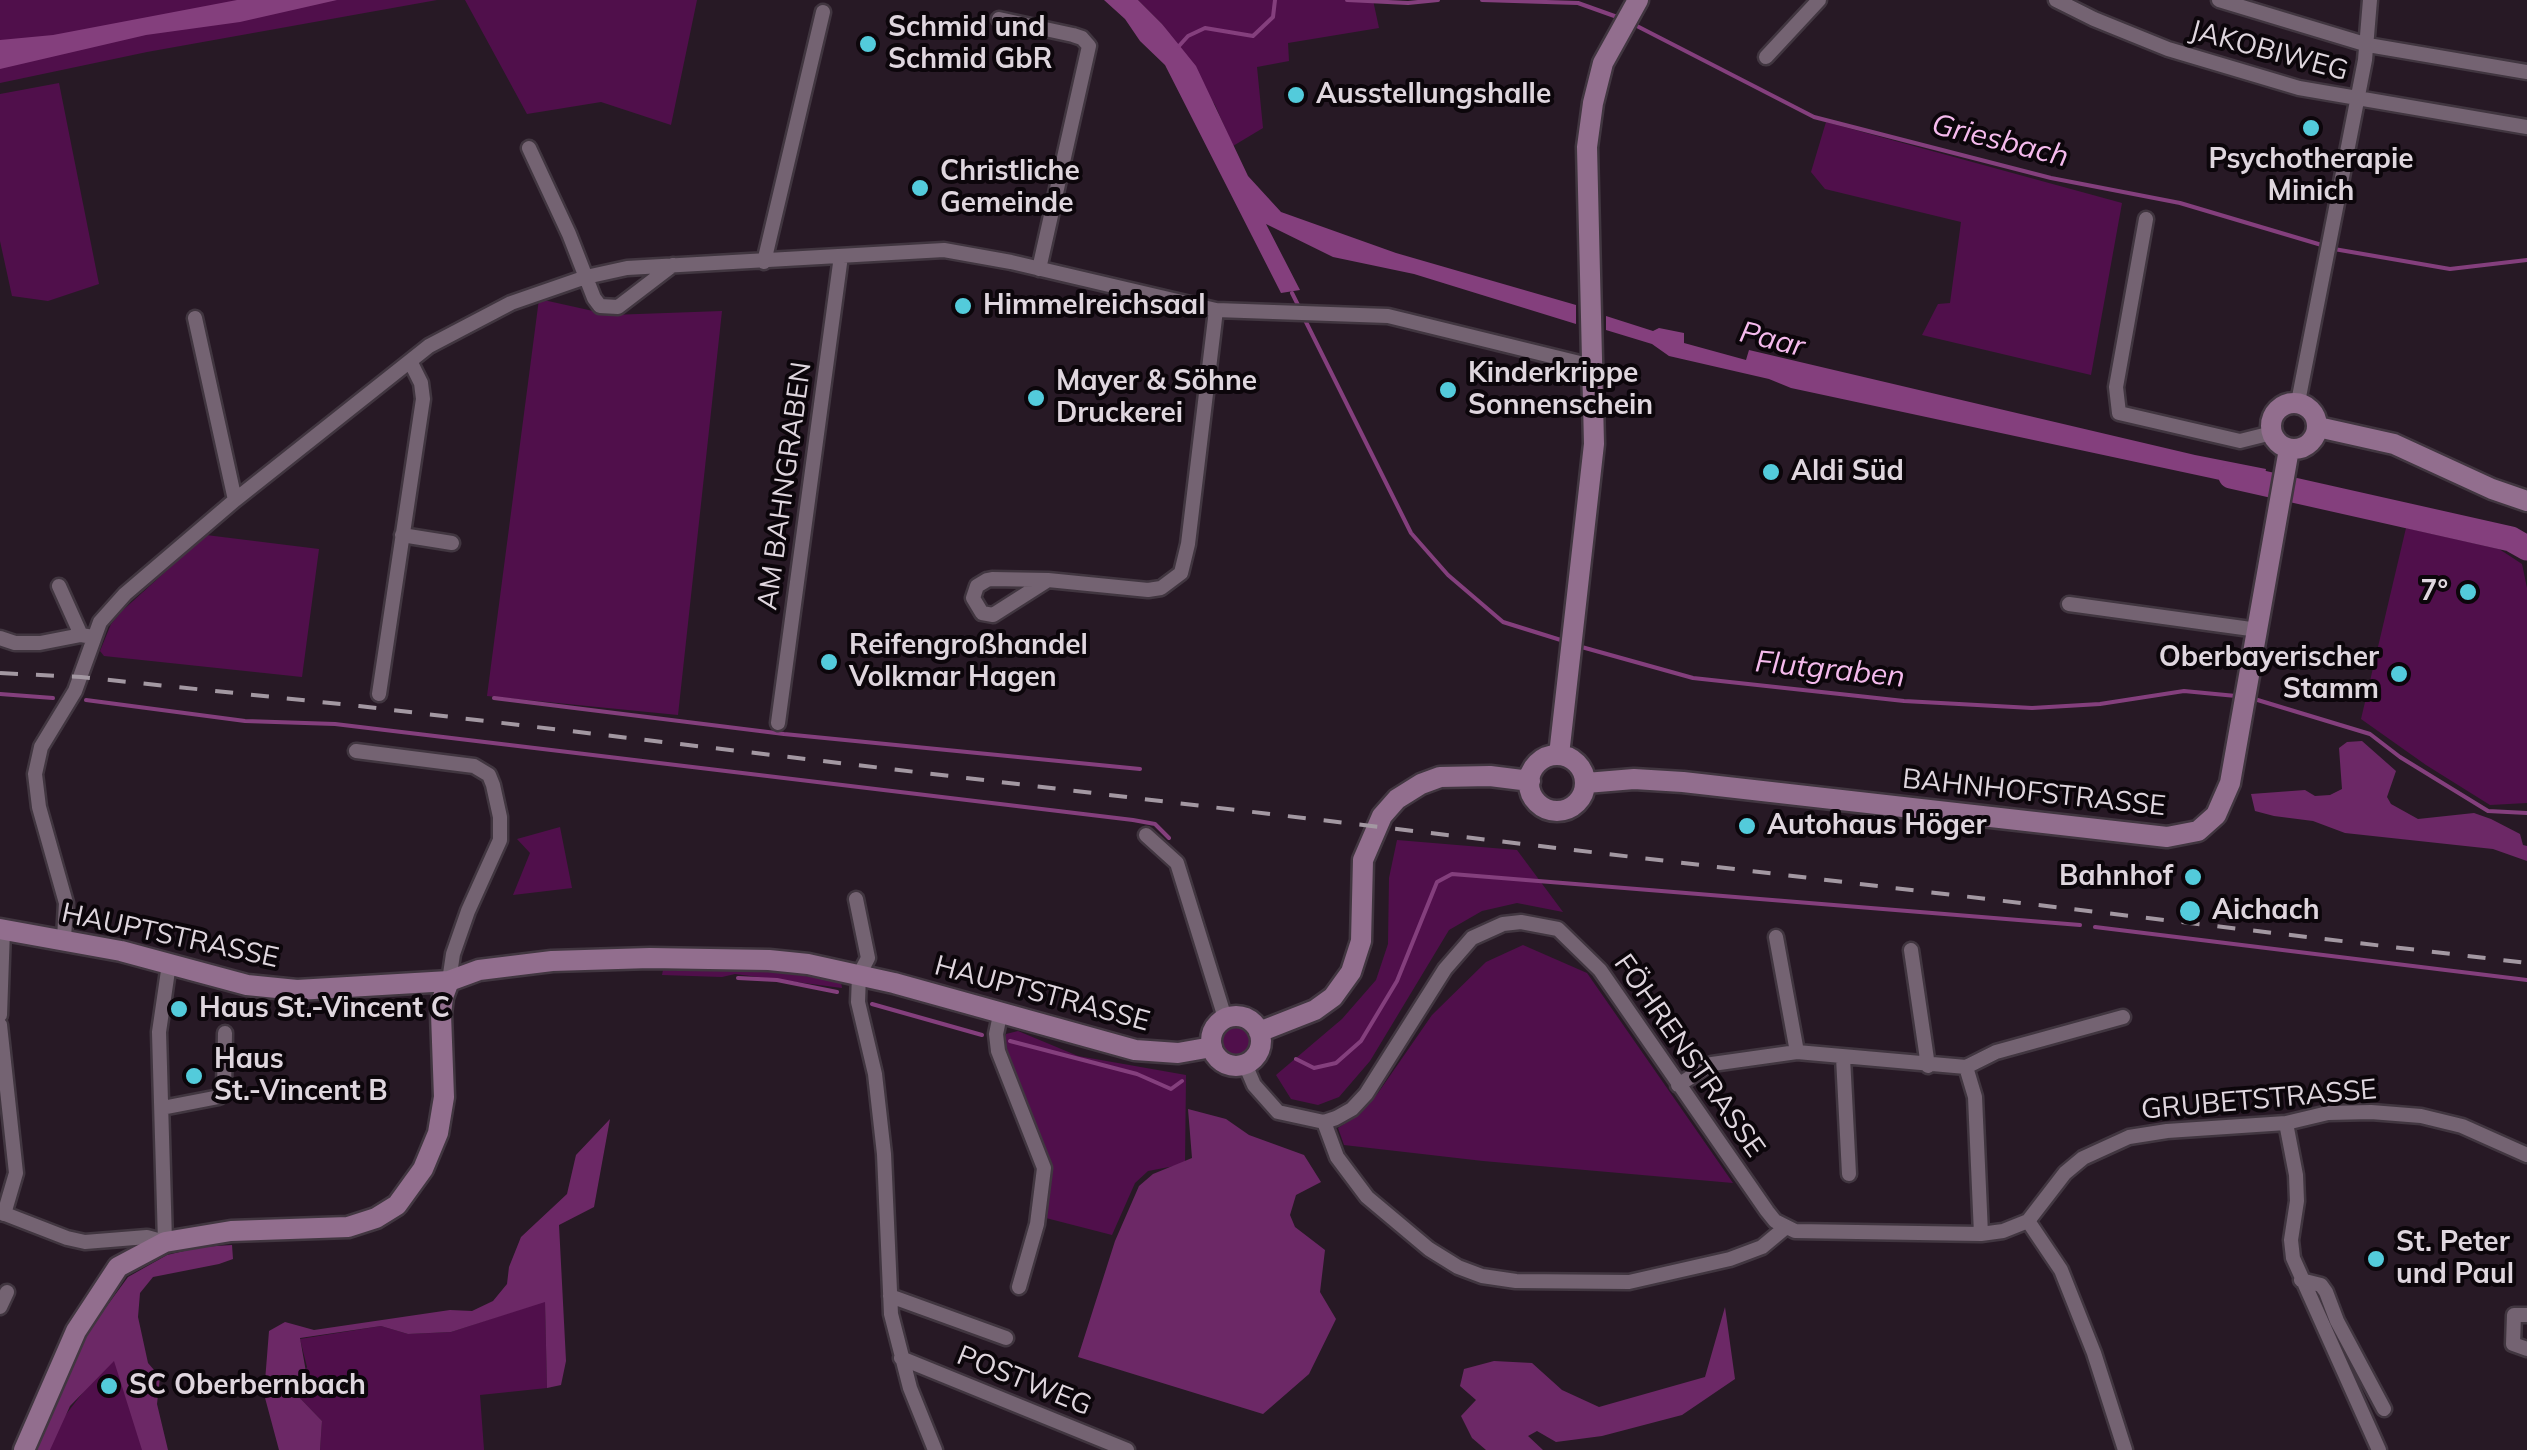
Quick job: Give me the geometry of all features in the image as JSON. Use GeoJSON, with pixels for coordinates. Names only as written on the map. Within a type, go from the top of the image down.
{"type":"FeatureCollection","features":[{"type":"Feature","properties":{"kind":"main road"},"geometry":{"type":"LineString","coordinates":[[1559,755],[1594,444],[1588,147],[1593,104],[1610,48],[1636,4]]}},
{"type":"Feature","properties":{"kind":"main road"},"geometry":{"type":"LineString","coordinates":[[2290,402],[2298,402],[2315,414],[2318,427],[2308,445],[2289,448],[2282,446],[2272,433],[2272,418],[2290,402]]}},
{"type":"Feature","properties":{"kind":"main road"},"geometry":{"type":"LineString","coordinates":[[2318,427],[2394,444],[2492,490],[2527,501]]}},
{"type":"Feature","properties":{"kind":"main road","name":"BAHNHOFSTRASSE"},"geometry":{"type":"LineString","coordinates":[[1586,783],[1634,779],[1683,782],[2185,836],[2209,824],[2223,805],[2230,784],[2289,448]]}},
{"type":"Feature","properties":{"kind":"main road"},"geometry":{"type":"LineString","coordinates":[[1559,755],[1580,766],[1586,783],[1579,801],[1572,807],[1553,811],[1537,802],[1530,781],[1540,761],[1559,755]]}},
{"type":"Feature","properties":{"kind":"main road"},"geometry":{"type":"LineString","coordinates":[[1259,1032],[1315,1010],[1333,997],[1350,972],[1361,941],[1363,860],[1382,816],[1397,800],[1440,777],[1490,776],[1530,781]]}},
{"type":"Feature","properties":{"kind":"main road","name":"HAUPTSTRASSE"},"geometry":{"type":"LineString","coordinates":[[1,929],[64,939],[273,988],[324,990],[449,980],[510,965],[650,958],[761,959],[859,975],[1135,1050],[1178,1053],[1212,1046]]}},
{"type":"Feature","properties":{"kind":"main road"},"geometry":{"type":"LineString","coordinates":[[24,1450],[76,1331],[118,1267],[165,1242],[232,1232],[341,1228],[376,1218],[397,1205],[423,1170],[438,1133],[444,1097],[441,1014],[449,980]]}},
{"type":"Feature","properties":{"kind":"main road"},"geometry":{"type":"LineString","coordinates":[[1226,1018],[1250,1020],[1259,1032],[1259,1050],[1245,1064],[1227,1064],[1215,1054],[1213,1030],[1226,1018]]}},
{"type":"Feature","properties":{"kind":"street"},"geometry":{"type":"LineString","coordinates":[[1766,57],[1819,0]]}},
{"type":"Feature","properties":{"kind":"street","name":"JAKOBIWEG"},"geometry":{"type":"LineString","coordinates":[[2056,0],[2094,20],[2168,49],[2300,88],[2527,127]]}},
{"type":"Feature","properties":{"kind":"street"},"geometry":{"type":"LineString","coordinates":[[2218,0],[2368,45],[2527,72]]}},
{"type":"Feature","properties":{"kind":"street"},"geometry":{"type":"LineString","coordinates":[[2298,402],[2358,101],[2368,45],[2370,0]]}},
{"type":"Feature","properties":{"kind":"street"},"geometry":{"type":"LineString","coordinates":[[764,262],[823,12]]}},
{"type":"Feature","properties":{"kind":"street"},"geometry":{"type":"LineString","coordinates":[[1000,19],[1073,35],[1088,46],[1038,269]]}},
{"type":"Feature","properties":{"kind":"street"},"geometry":{"type":"LineString","coordinates":[[528,148],[600,306],[618,308],[674,265]]}},
{"type":"Feature","properties":{"kind":"street"},"geometry":{"type":"LineString","coordinates":[[2146,219],[2116,387],[2119,413],[2240,441],[2272,433]]}},
{"type":"Feature","properties":{"kind":"street"},"geometry":{"type":"LineString","coordinates":[[64,939],[66,904],[39,807],[35,774],[41,747],[75,691],[87,636],[114,604],[235,500],[429,346],[480,316],[586,277],[626,268],[944,250],[1216,310],[1361,313],[1418,322],[1592,366]]}},
{"type":"Feature","properties":{"kind":"street","name":"AM BAHNGRABEN"},"geometry":{"type":"LineString","coordinates":[[778,723],[841,256]]}},
{"type":"Feature","properties":{"kind":"street"},"geometry":{"type":"LineString","coordinates":[[1048,580],[999,614],[987,615],[974,604],[977,586],[986,580],[1048,580],[1148,590],[1161,588],[1180,572],[1188,544],[1216,310]]}},
{"type":"Feature","properties":{"kind":"street"},"geometry":{"type":"LineString","coordinates":[[195,318],[235,500]]}},
{"type":"Feature","properties":{"kind":"street"},"geometry":{"type":"LineString","coordinates":[[379,694],[423,399],[421,382],[410,362]]}},
{"type":"Feature","properties":{"kind":"street"},"geometry":{"type":"LineString","coordinates":[[402,534],[452,542]]}},
{"type":"Feature","properties":{"kind":"street"},"geometry":{"type":"LineString","coordinates":[[59,586],[87,636]]}},
{"type":"Feature","properties":{"kind":"street"},"geometry":{"type":"LineString","coordinates":[[2070,604],[2258,630]]}},
{"type":"Feature","properties":{"kind":"street"},"geometry":{"type":"LineString","coordinates":[[0,638],[14,643],[40,643],[87,636]]}},
{"type":"Feature","properties":{"kind":"street"},"geometry":{"type":"LineString","coordinates":[[356,751],[474,766],[489,775],[500,817],[500,840],[468,910],[449,980]]}},
{"type":"Feature","properties":{"kind":"street"},"geometry":{"type":"LineString","coordinates":[[1146,835],[1176,864],[1226,1018]]}},
{"type":"Feature","properties":{"kind":"street"},"geometry":{"type":"LineString","coordinates":[[856,899],[868,958],[859,975],[858,1002],[875,1074],[884,1154],[890,1296],[901,1358],[936,1450]]}},
{"type":"Feature","properties":{"kind":"street","name":"FÖHRENSTRASSE"},"geometry":{"type":"LineString","coordinates":[[1324,1122],[1352,1109],[1366,1094],[1445,969],[1472,938],[1502,924],[1520,922],[1558,929],[1600,970],[1767,1211],[1786,1227]]}},
{"type":"Feature","properties":{"kind":"street"},"geometry":{"type":"LineString","coordinates":[[0,1015],[1,929]]}},
{"type":"Feature","properties":{"kind":"street"},"geometry":{"type":"LineString","coordinates":[[1776,937],[1796,1052]]}},
{"type":"Feature","properties":{"kind":"street"},"geometry":{"type":"LineString","coordinates":[[1911,950],[1928,1066]]}},
{"type":"Feature","properties":{"kind":"street"},"geometry":{"type":"LineString","coordinates":[[0,1025],[16,1174],[2,1213],[85,1242],[147,1237],[165,1242],[159,1032],[169,964]]}},
{"type":"Feature","properties":{"kind":"street"},"geometry":{"type":"LineString","coordinates":[[1000,1015],[998,1051],[1044,1168],[1037,1224],[1019,1287]]}},
{"type":"Feature","properties":{"kind":"street"},"geometry":{"type":"LineString","coordinates":[[1678,1085],[1712,1064],[1796,1052],[1966,1067],[1996,1052],[2123,1016]]}},
{"type":"Feature","properties":{"kind":"street"},"geometry":{"type":"LineString","coordinates":[[162,1108],[220,1097],[224,1091],[225,1033]]}},
{"type":"Feature","properties":{"kind":"street"},"geometry":{"type":"LineString","coordinates":[[1842,1057],[1849,1174]]}},
{"type":"Feature","properties":{"kind":"street"},"geometry":{"type":"LineString","coordinates":[[1245,1064],[1254,1085],[1278,1112],[1324,1122],[1336,1157],[1368,1196],[1429,1249],[1458,1268],[1482,1276],[1516,1281],[1629,1282],[1730,1259],[1762,1247],[1786,1227],[1806,1232],[1980,1234],[2003,1232],[2028,1222],[2061,1270],[2094,1353],[2125,1450]]}},
{"type":"Feature","properties":{"kind":"street"},"geometry":{"type":"LineString","coordinates":[[1966,1067],[1975,1097],[1980,1234]]}},
{"type":"Feature","properties":{"kind":"street","name":"GRUBETSTRASSE"},"geometry":{"type":"LineString","coordinates":[[2028,1222],[2065,1172],[2103,1147],[2130,1137],[2167,1131],[2286,1123],[2352,1112],[2421,1116],[2462,1126],[2527,1155]]}},
{"type":"Feature","properties":{"kind":"street"},"geometry":{"type":"LineString","coordinates":[[2286,1123],[2297,1201],[2290,1240],[2301,1280],[2379,1450]]}},
{"type":"Feature","properties":{"kind":"street"},"geometry":{"type":"LineString","coordinates":[[2301,1280],[2320,1285],[2326,1292],[2384,1409]]}},
{"type":"Feature","properties":{"kind":"street"},"geometry":{"type":"LineString","coordinates":[[0,1308],[7,1292]]}},
{"type":"Feature","properties":{"kind":"street"},"geometry":{"type":"LineString","coordinates":[[890,1296],[1006,1338]]}},
{"type":"Feature","properties":{"kind":"street"},"geometry":{"type":"LineString","coordinates":[[2527,1315],[2514,1315],[2513,1344],[2527,1349]]}},
{"type":"Feature","properties":{"kind":"street","name":"POSTWEG"},"geometry":{"type":"LineString","coordinates":[[901,1358],[1127,1450]]}},
{"type":"Feature","properties":{"kind":"shaded area"},"geometry":{"type":"Polygon","coordinates":[[[0,0],[437,0],[147,52],[0,83],[0,0]]]}},
{"type":"Feature","properties":{"kind":"shaded area"},"geometry":{"type":"Polygon","coordinates":[[[237,0],[337,0],[240,22],[146,35],[0,69],[0,40],[53,35],[237,0]]]}},
{"type":"Feature","properties":{"kind":"shaded area"},"geometry":{"type":"Polygon","coordinates":[[[465,0],[697,0],[671,125],[601,102],[527,114],[465,0]]]}},
{"type":"Feature","properties":{"kind":"shaded area"},"geometry":{"type":"Polygon","coordinates":[[[1104,0],[1138,0],[1162,24],[1196,66],[1248,176],[1281,212],[1396,253],[1576,305],[1576,324],[1414,274],[1333,257],[1266,224],[1300,290],[1281,293],[1165,65],[1104,0]]]}},
{"type":"Feature","properties":{"kind":"shaded area"},"geometry":{"type":"Polygon","coordinates":[[[1138,0],[1373,0],[1379,28],[1288,43],[1289,61],[1257,67],[1263,128],[1233,146],[1215,105],[1162,24],[1138,0]]]}},
{"type":"Feature","properties":{"kind":"shaded area"},"geometry":{"type":"Polygon","coordinates":[[[59,83],[99,284],[48,301],[12,296],[0,241],[0,94],[59,83]]]}},
{"type":"Feature","properties":{"kind":"shaded area"},"geometry":{"type":"Polygon","coordinates":[[[1826,122],[2122,203],[2091,375],[1922,335],[1938,304],[1950,303],[1961,222],[1825,189],[1811,172],[1826,122]]]}},
{"type":"Feature","properties":{"kind":"shaded area"},"geometry":{"type":"Polygon","coordinates":[[[539,299],[611,315],[722,311],[678,715],[487,696],[539,299]]]}},
{"type":"Feature","properties":{"kind":"shaded area"},"geometry":{"type":"Polygon","coordinates":[[[1606,316],[1653,331],[1659,328],[1684,333],[1684,343],[1746,360],[1749,350],[2266,469],[2262,489],[1791,388],[1769,379],[1669,356],[1652,344],[1606,330],[1606,316]]]}},
{"type":"Feature","properties":{"kind":"shaded area"},"geometry":{"type":"Polygon","coordinates":[[[2406,528],[2499,549],[2522,564],[2527,588],[2527,803],[2490,805],[2361,719],[2406,528]]]}},
{"type":"Feature","properties":{"kind":"shaded area"},"geometry":{"type":"Polygon","coordinates":[[[206,535],[319,549],[302,677],[104,656],[100,651],[111,624],[122,611],[206,535]]]}},
{"type":"Feature","properties":{"kind":"shaded area"},"geometry":{"type":"Polygon","coordinates":[[[2362,741],[2396,771],[2387,797],[2391,804],[2418,819],[2474,813],[2491,819],[2520,834],[2527,846],[2527,861],[2493,849],[2345,833],[2313,821],[2255,811],[2251,794],[2305,790],[2315,796],[2342,789],[2339,748],[2347,742],[2362,741]]]}},
{"type":"Feature","properties":{"kind":"shaded area"},"geometry":{"type":"Polygon","coordinates":[[[560,827],[572,888],[513,895],[530,853],[517,839],[560,827]]]}},
{"type":"Feature","properties":{"kind":"shaded area"},"geometry":{"type":"Polygon","coordinates":[[[1397,840],[1517,850],[1563,912],[1517,903],[1482,911],[1449,930],[1370,1061],[1339,1097],[1318,1105],[1291,1099],[1276,1075],[1342,1019],[1376,980],[1388,944],[1389,878],[1397,840]]]}},
{"type":"Feature","properties":{"kind":"shaded area"},"geometry":{"type":"Polygon","coordinates":[[[1523,945],[1587,973],[1733,1183],[1344,1145],[1338,1128],[1360,1114],[1378,1093],[1432,1015],[1486,962],[1523,945]]]}},
{"type":"Feature","properties":{"kind":"shaded area"},"geometry":{"type":"Polygon","coordinates":[[[670,967],[776,971],[841,982],[842,988],[735,974],[662,975],[670,967]]]}},
{"type":"Feature","properties":{"kind":"shaded area"},"geometry":{"type":"Polygon","coordinates":[[[1236,1023],[1249,1028],[1254,1041],[1249,1054],[1236,1059],[1223,1054],[1218,1041],[1223,1028],[1236,1023]]]}},
{"type":"Feature","properties":{"kind":"shaded area"},"geometry":{"type":"Polygon","coordinates":[[[1018,1031],[1078,1056],[1186,1075],[1185,1164],[1148,1171],[1135,1183],[1112,1235],[1046,1218],[1053,1168],[1003,1046],[1006,1034],[1018,1031]]]}},
{"type":"Feature","properties":{"kind":"shaded area"},"geometry":{"type":"Polygon","coordinates":[[[1188,1109],[1226,1119],[1249,1135],[1304,1155],[1321,1182],[1296,1195],[1290,1215],[1295,1227],[1325,1250],[1320,1292],[1336,1319],[1309,1374],[1263,1414],[1078,1357],[1115,1241],[1139,1186],[1153,1174],[1192,1158],[1188,1109]]]}},
{"type":"Feature","properties":{"kind":"shaded area"},"geometry":{"type":"Polygon","coordinates":[[[610,1119],[594,1207],[559,1225],[566,1361],[561,1385],[547,1388],[545,1302],[451,1332],[408,1334],[381,1326],[300,1338],[306,1372],[296,1394],[322,1421],[320,1450],[279,1450],[264,1394],[269,1331],[285,1322],[314,1330],[450,1310],[472,1311],[493,1301],[507,1284],[521,1237],[567,1194],[576,1155],[610,1119]]]}},
{"type":"Feature","properties":{"kind":"shaded area"},"geometry":{"type":"Polygon","coordinates":[[[232,1245],[233,1259],[153,1277],[140,1293],[138,1317],[148,1363],[160,1377],[157,1404],[168,1450],[142,1450],[114,1361],[70,1406],[50,1450],[36,1450],[85,1336],[128,1277],[167,1255],[232,1245]]]}},
{"type":"Feature","properties":{"kind":"shaded area"},"geometry":{"type":"Polygon","coordinates":[[[545,1301],[547,1388],[480,1395],[484,1450],[320,1450],[322,1421],[296,1394],[307,1367],[300,1339],[381,1326],[408,1334],[451,1332],[545,1301]]]}},
{"type":"Feature","properties":{"kind":"shaded area"},"geometry":{"type":"Polygon","coordinates":[[[1725,1307],[1735,1379],[1682,1415],[1602,1436],[1556,1442],[1537,1431],[1528,1436],[1543,1450],[1486,1450],[1472,1438],[1461,1416],[1476,1400],[1460,1386],[1464,1369],[1494,1361],[1532,1363],[1562,1390],[1599,1407],[1705,1377],[1725,1307]]]}},
{"type":"Feature","properties":{"kind":"shaded area","name":"SC Oberbernbach"},"geometry":{"type":"Polygon","coordinates":[[[116,1350],[153,1450],[47,1450],[60,1422],[116,1350]]]}},
{"type":"Feature","properties":{"kind":"waterway","name":"Griesbach"},"geometry":{"type":"LineString","coordinates":[[1179,46],[1188,36],[1205,28],[1253,36],[1273,17],[1275,0]]}},
{"type":"Feature","properties":{"kind":"waterway","name":"Griesbach"},"geometry":{"type":"LineString","coordinates":[[1347,0],[1438,0]]}},
{"type":"Feature","properties":{"kind":"waterway","name":"Griesbach"},"geometry":{"type":"LineString","coordinates":[[1482,0],[1578,3],[1620,18]]}},
{"type":"Feature","properties":{"kind":"waterway","name":"Griesbach"},"geometry":{"type":"LineString","coordinates":[[1633,24],[1814,117],[2051,178],[2180,203],[2325,246]]}},
{"type":"Feature","properties":{"kind":"waterway","name":"Griesbach"},"geometry":{"type":"LineString","coordinates":[[2334,249],[2450,269],[2527,260]]}},
{"type":"Feature","properties":{"kind":"waterway","name":"Flutgraben"},"geometry":{"type":"LineString","coordinates":[[1292,293],[1299,307]]}},
{"type":"Feature","properties":{"kind":"waterway","name":"Flutgraben"},"geometry":{"type":"LineString","coordinates":[[1303,316],[1411,533],[1448,575],[1503,622],[1564,641]]}},
{"type":"Feature","properties":{"kind":"waterway","name":"Paar"},"geometry":{"type":"LineString","coordinates":[[2231,476],[2511,539],[2527,548]]}},
{"type":"Feature","properties":{"kind":"waterway","name":"Flutgraben"},"geometry":{"type":"LineString","coordinates":[[1578,646],[1693,678],[1904,701],[2032,708],[2100,704],[2184,691],[2236,696]]}},
{"type":"Feature","properties":{"kind":"waterway"},"geometry":{"type":"LineString","coordinates":[[0,694],[53,698]]}},
{"type":"Feature","properties":{"kind":"waterway"},"geometry":{"type":"LineString","coordinates":[[494,698],[784,734],[1140,769]]}},
{"type":"Feature","properties":{"kind":"waterway","name":"Flutgraben"},"geometry":{"type":"LineString","coordinates":[[2251,698],[2370,734],[2488,811],[2527,813]]}},
{"type":"Feature","properties":{"kind":"waterway"},"geometry":{"type":"LineString","coordinates":[[86,700],[245,721],[335,724],[1133,820],[1155,824],[1169,838]]}},
{"type":"Feature","properties":{"kind":"waterway"},"geometry":{"type":"LineString","coordinates":[[1296,1059],[1314,1068],[1336,1063],[1361,1041],[1397,981],[1437,882],[1452,874],[2080,925]]}},
{"type":"Feature","properties":{"kind":"waterway"},"geometry":{"type":"LineString","coordinates":[[2095,927],[2527,980]]}},
{"type":"Feature","properties":{"kind":"waterway"},"geometry":{"type":"LineString","coordinates":[[738,978],[777,980],[837,992]]}},
{"type":"Feature","properties":{"kind":"waterway"},"geometry":{"type":"LineString","coordinates":[[872,1004],[982,1035]]}},
{"type":"Feature","properties":{"kind":"waterway"},"geometry":{"type":"LineString","coordinates":[[1010,1041],[1137,1074],[1171,1089],[1182,1081]]}},
{"type":"Feature","properties":{"kind":"railway"},"geometry":{"type":"LineString","coordinates":[[0,673],[81,677],[359,706],[2527,963]]}},
{"type":"Feature","properties":{"kind":"place","name":"Schmid und Schmid GbR"},"geometry":{"type":"Point","coordinates":[868,44]}},
{"type":"Feature","properties":{"kind":"place","name":"Ausstellungshalle"},"geometry":{"type":"Point","coordinates":[1296,95]}},
{"type":"Feature","properties":{"kind":"place","name":"Psychotherapie Minich"},"geometry":{"type":"Point","coordinates":[2311,128]}},
{"type":"Feature","properties":{"kind":"place","name":"Christliche Gemeinde"},"geometry":{"type":"Point","coordinates":[920,188]}},
{"type":"Feature","properties":{"kind":"place","name":"Himmelreichsaal"},"geometry":{"type":"Point","coordinates":[963,306]}},
{"type":"Feature","properties":{"kind":"place","name":"Kinderkrippe Sonnenschein"},"geometry":{"type":"Point","coordinates":[1448,390]}},
{"type":"Feature","properties":{"kind":"place","name":"Mayer & Söhne Druckerei"},"geometry":{"type":"Point","coordinates":[1036,398]}},
{"type":"Feature","properties":{"kind":"place","name":"Aldi Süd"},"geometry":{"type":"Point","coordinates":[1771,472]}},
{"type":"Feature","properties":{"kind":"place","name":"7°"},"geometry":{"type":"Point","coordinates":[2468,592]}},
{"type":"Feature","properties":{"kind":"place","name":"Reifengroßhandel Volkmar Hagen"},"geometry":{"type":"Point","coordinates":[829,662]}},
{"type":"Feature","properties":{"kind":"place","name":"Oberbayerischer Stamm"},"geometry":{"type":"Point","coordinates":[2399,674]}},
{"type":"Feature","properties":{"kind":"place","name":"Autohaus Höger"},"geometry":{"type":"Point","coordinates":[1747,826]}},
{"type":"Feature","properties":{"kind":"place","name":"Bahnhof"},"geometry":{"type":"Point","coordinates":[2193,877]}},
{"type":"Feature","properties":{"kind":"place","name":"Aichach"},"geometry":{"type":"Point","coordinates":[2190,911]}},
{"type":"Feature","properties":{"kind":"place","name":"Haus St.-Vincent C"},"geometry":{"type":"Point","coordinates":[179,1009]}},
{"type":"Feature","properties":{"kind":"place","name":"Haus St.-Vincent B"},"geometry":{"type":"Point","coordinates":[194,1076]}},
{"type":"Feature","properties":{"kind":"place","name":"St. Peter und Paul"},"geometry":{"type":"Point","coordinates":[2376,1259]}},
{"type":"Feature","properties":{"kind":"place","name":"SC Oberbernbach"},"geometry":{"type":"Point","coordinates":[109,1386]}}]}
